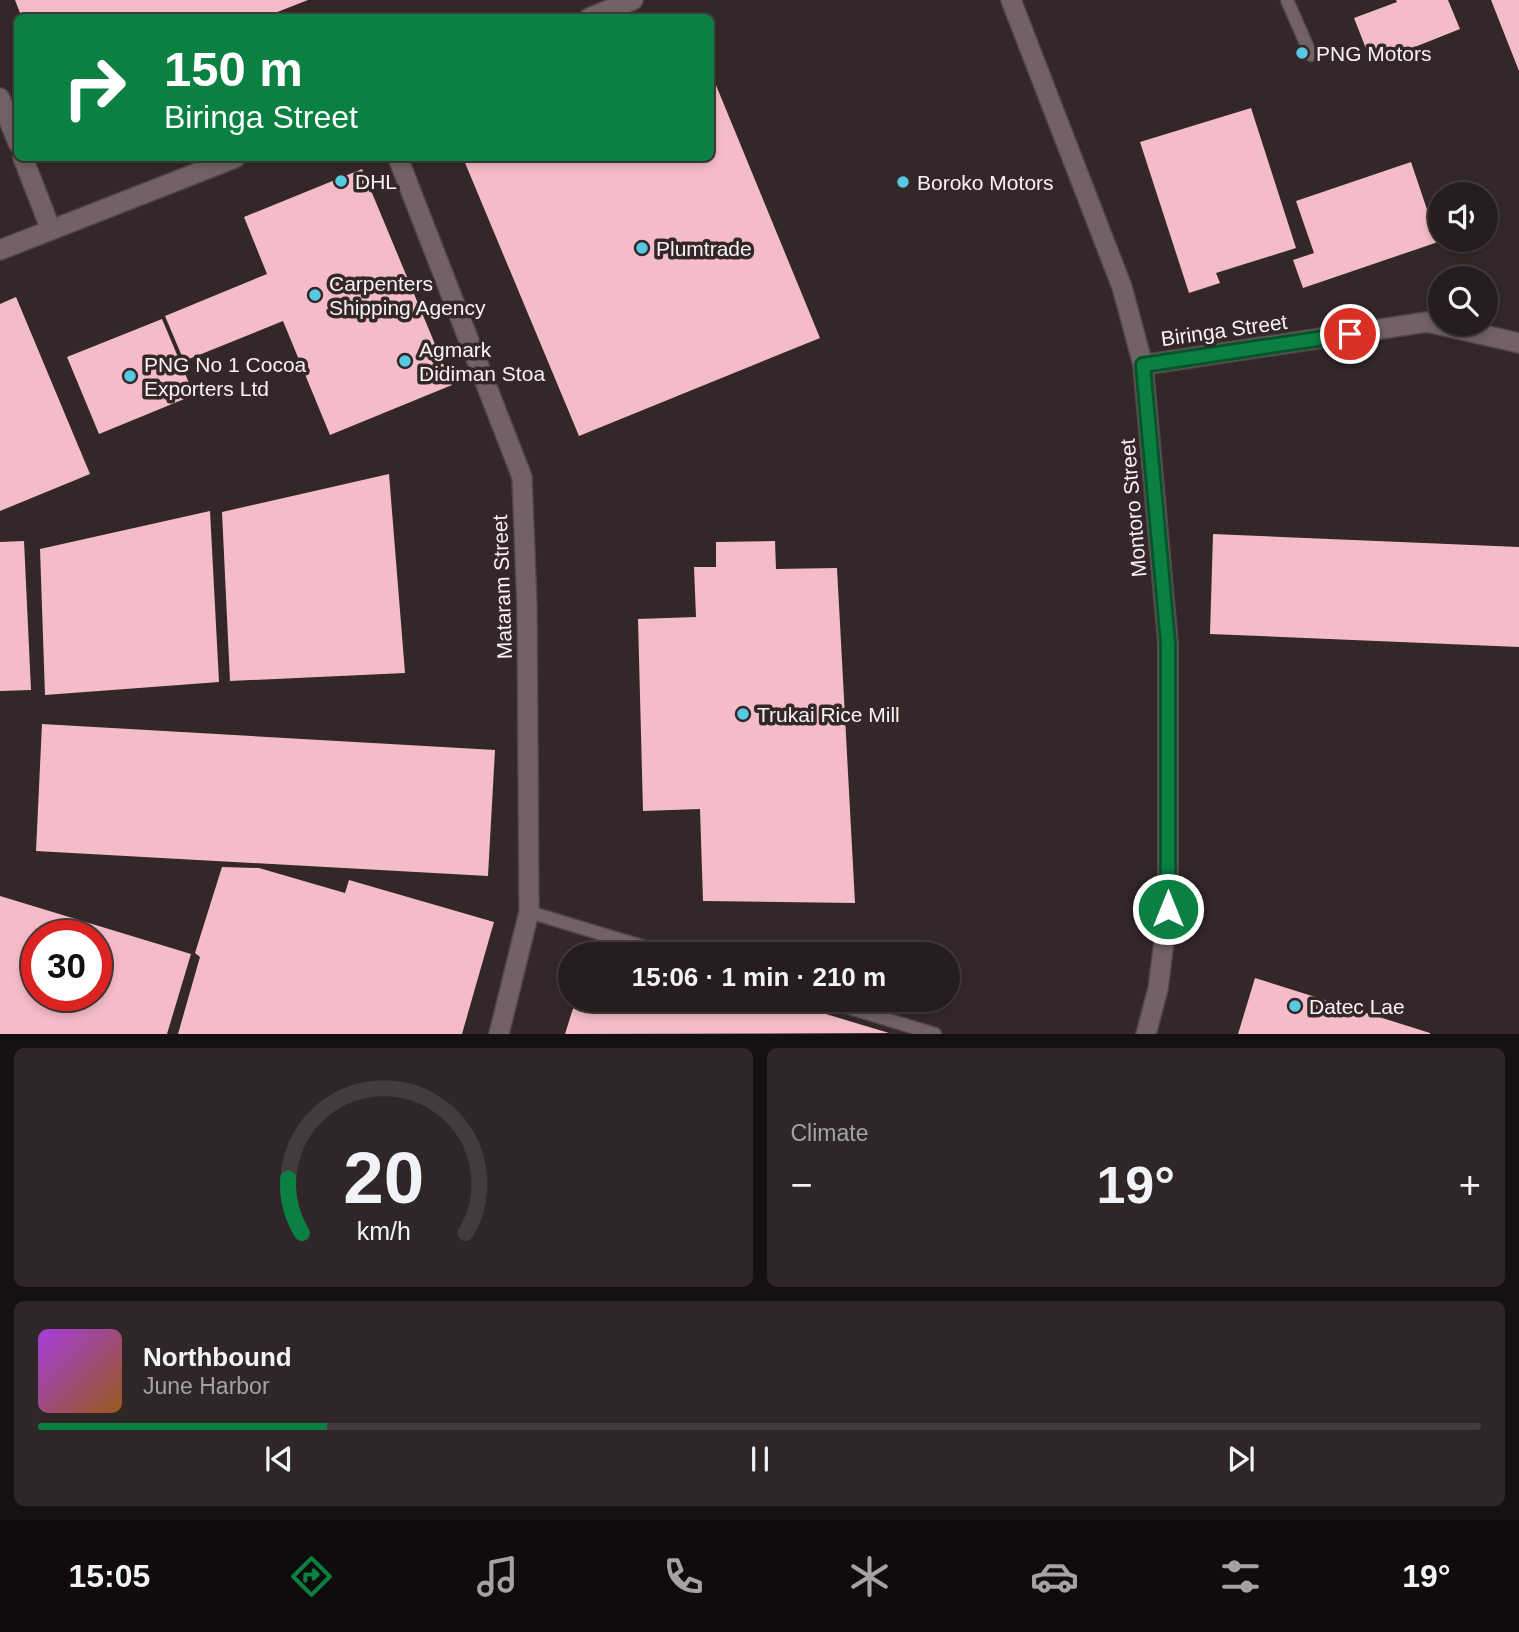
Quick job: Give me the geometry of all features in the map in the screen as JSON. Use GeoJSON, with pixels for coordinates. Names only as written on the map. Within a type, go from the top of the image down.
{"type":"FeatureCollection","features":[{"type":"Feature","properties":{"kind":"street"},"geometry":{"type":"LineString","coordinates":[[599,14],[633,0]]}},
{"type":"Feature","properties":{"kind":"street","name":"Montoro Street"},"geometry":{"type":"LineString","coordinates":[[1012,0],[1122,287],[1143,365],[1168,656],[1168,909],[1158,989],[1146,1034]]}},
{"type":"Feature","properties":{"kind":"street"},"geometry":{"type":"LineString","coordinates":[[0,98],[14,133]]}},
{"type":"Feature","properties":{"kind":"street"},"geometry":{"type":"LineString","coordinates":[[24,161],[51,230]]}},
{"type":"Feature","properties":{"kind":"street"},"geometry":{"type":"LineString","coordinates":[[0,250],[227,161]]}},
{"type":"Feature","properties":{"kind":"street","name":"Mataram Street"},"geometry":{"type":"LineString","coordinates":[[399,161],[522,477],[527,607],[530,912],[499,1034]]}},
{"type":"Feature","properties":{"kind":"street","name":"Biringa Street"},"geometry":{"type":"LineString","coordinates":[[1143,365],[1427,322],[1519,343]]}},
{"type":"Feature","properties":{"kind":"lane"},"geometry":{"type":"LineString","coordinates":[[1287,0],[1311,55]]}},
{"type":"Feature","properties":{"kind":"lane"},"geometry":{"type":"LineString","coordinates":[[530,912],[629,942]]}},
{"type":"Feature","properties":{"kind":"lane"},"geometry":{"type":"LineString","coordinates":[[863,1012],[935,1034]]}},
{"type":"Feature","properties":{"kind":"building"},"geometry":{"type":"Polygon","coordinates":[[[15,0],[308,0],[272,14],[20,14],[15,0]]]}},
{"type":"Feature","properties":{"kind":"building"},"geometry":{"type":"Polygon","coordinates":[[[1396,0],[1448,0],[1460,29],[1372,64],[1354,18],[1397,2],[1396,0]]]}},
{"type":"Feature","properties":{"kind":"building"},"geometry":{"type":"Polygon","coordinates":[[[1491,0],[1519,0],[1519,71],[1491,0]]]}},
{"type":"Feature","properties":{"kind":"building","name":"Plumtrade"},"geometry":{"type":"Polygon","coordinates":[[[714,80],[820,338],[579,436],[464,161],[714,161],[714,80]]]}},
{"type":"Feature","properties":{"kind":"building"},"geometry":{"type":"Polygon","coordinates":[[[1251,108],[1296,248],[1216,273],[1220,283],[1189,293],[1140,142],[1251,108]]]}},
{"type":"Feature","properties":{"kind":"building"},"geometry":{"type":"Polygon","coordinates":[[[1411,162],[1428,212],[1428,245],[1303,288],[1293,260],[1314,253],[1296,201],[1411,162]]]}},
{"type":"Feature","properties":{"kind":"building","name":"Carpenters Shipping Agency"},"geometry":{"type":"Polygon","coordinates":[[[362,169],[452,385],[330,435],[283,321],[184,361],[165,316],[267,274],[244,217],[362,169]]]}},
{"type":"Feature","properties":{"kind":"building"},"geometry":{"type":"Polygon","coordinates":[[[16,297],[90,474],[0,511],[0,304],[16,297]]]}},
{"type":"Feature","properties":{"kind":"building","name":"PNG No 1 Cocoa Exporters Ltd"},"geometry":{"type":"Polygon","coordinates":[[[162,319],[194,395],[99,434],[67,357],[162,319]]]}},
{"type":"Feature","properties":{"kind":"building"},"geometry":{"type":"Polygon","coordinates":[[[389,474],[405,673],[230,681],[222,512],[389,474]]]}},
{"type":"Feature","properties":{"kind":"building"},"geometry":{"type":"Polygon","coordinates":[[[210,511],[219,682],[45,695],[40,549],[210,511]]]}},
{"type":"Feature","properties":{"kind":"building"},"geometry":{"type":"Polygon","coordinates":[[[1213,534],[1519,547],[1519,647],[1210,634],[1213,534]]]}},
{"type":"Feature","properties":{"kind":"building"},"geometry":{"type":"Polygon","coordinates":[[[24,541],[31,690],[0,691],[0,542],[24,541]]]}},
{"type":"Feature","properties":{"kind":"building","name":"Trukai Rice Mill"},"geometry":{"type":"Polygon","coordinates":[[[775,541],[776,569],[837,568],[855,903],[703,901],[700,809],[643,811],[638,619],[696,617],[694,567],[716,567],[716,542],[775,541]]]}},
{"type":"Feature","properties":{"kind":"building"},"geometry":{"type":"Polygon","coordinates":[[[42,724],[495,750],[488,876],[36,851],[42,724]]]}},
{"type":"Feature","properties":{"kind":"building"},"geometry":{"type":"Polygon","coordinates":[[[222,867],[259,868],[345,893],[349,880],[494,922],[462,1034],[178,1034],[200,957],[195,953],[222,867]]]}},
{"type":"Feature","properties":{"kind":"building"},"geometry":{"type":"Polygon","coordinates":[[[0,896],[79,920],[21,920],[21,1011],[112,1011],[112,930],[191,954],[167,1034],[0,1034],[0,896]]]}},
{"type":"Feature","properties":{"kind":"building","name":"Datec Lae"},"geometry":{"type":"Polygon","coordinates":[[[1255,978],[1430,1033],[1430,1034],[1238,1034],[1255,978]]]}},
{"type":"Feature","properties":{"kind":"building"},"geometry":{"type":"Polygon","coordinates":[[[572,1012],[819,1012],[889,1033],[565,1034],[572,1012]]]}},
{"type":"Feature","properties":{"kind":"place","name":"PNG Motors"},"geometry":{"type":"Point","coordinates":[1302,53]}},
{"type":"Feature","properties":{"kind":"place","name":"DHL"},"geometry":{"type":"Point","coordinates":[341,181]}},
{"type":"Feature","properties":{"kind":"place","name":"Boroko Motors"},"geometry":{"type":"Point","coordinates":[903,182]}},
{"type":"Feature","properties":{"kind":"place","name":"Plumtrade"},"geometry":{"type":"Point","coordinates":[642,248]}},
{"type":"Feature","properties":{"kind":"place","name":"Carpenters Shipping Agency"},"geometry":{"type":"Point","coordinates":[315,295]}},
{"type":"Feature","properties":{"kind":"place","name":"Agmark Didiman Stoa"},"geometry":{"type":"Point","coordinates":[405,361]}},
{"type":"Feature","properties":{"kind":"place","name":"PNG No 1 Cocoa Exporters Ltd"},"geometry":{"type":"Point","coordinates":[130,376]}},
{"type":"Feature","properties":{"kind":"place","name":"Trukai Rice Mill"},"geometry":{"type":"Point","coordinates":[743,714]}},
{"type":"Feature","properties":{"kind":"place","name":"Datec Lae"},"geometry":{"type":"Point","coordinates":[1295,1006]}},
{"type":"Feature","properties":{"kind":"route"},"geometry":{"type":"LineString","coordinates":[[1168,909],[1168,643],[1143,365],[1350,334]]}}]}
